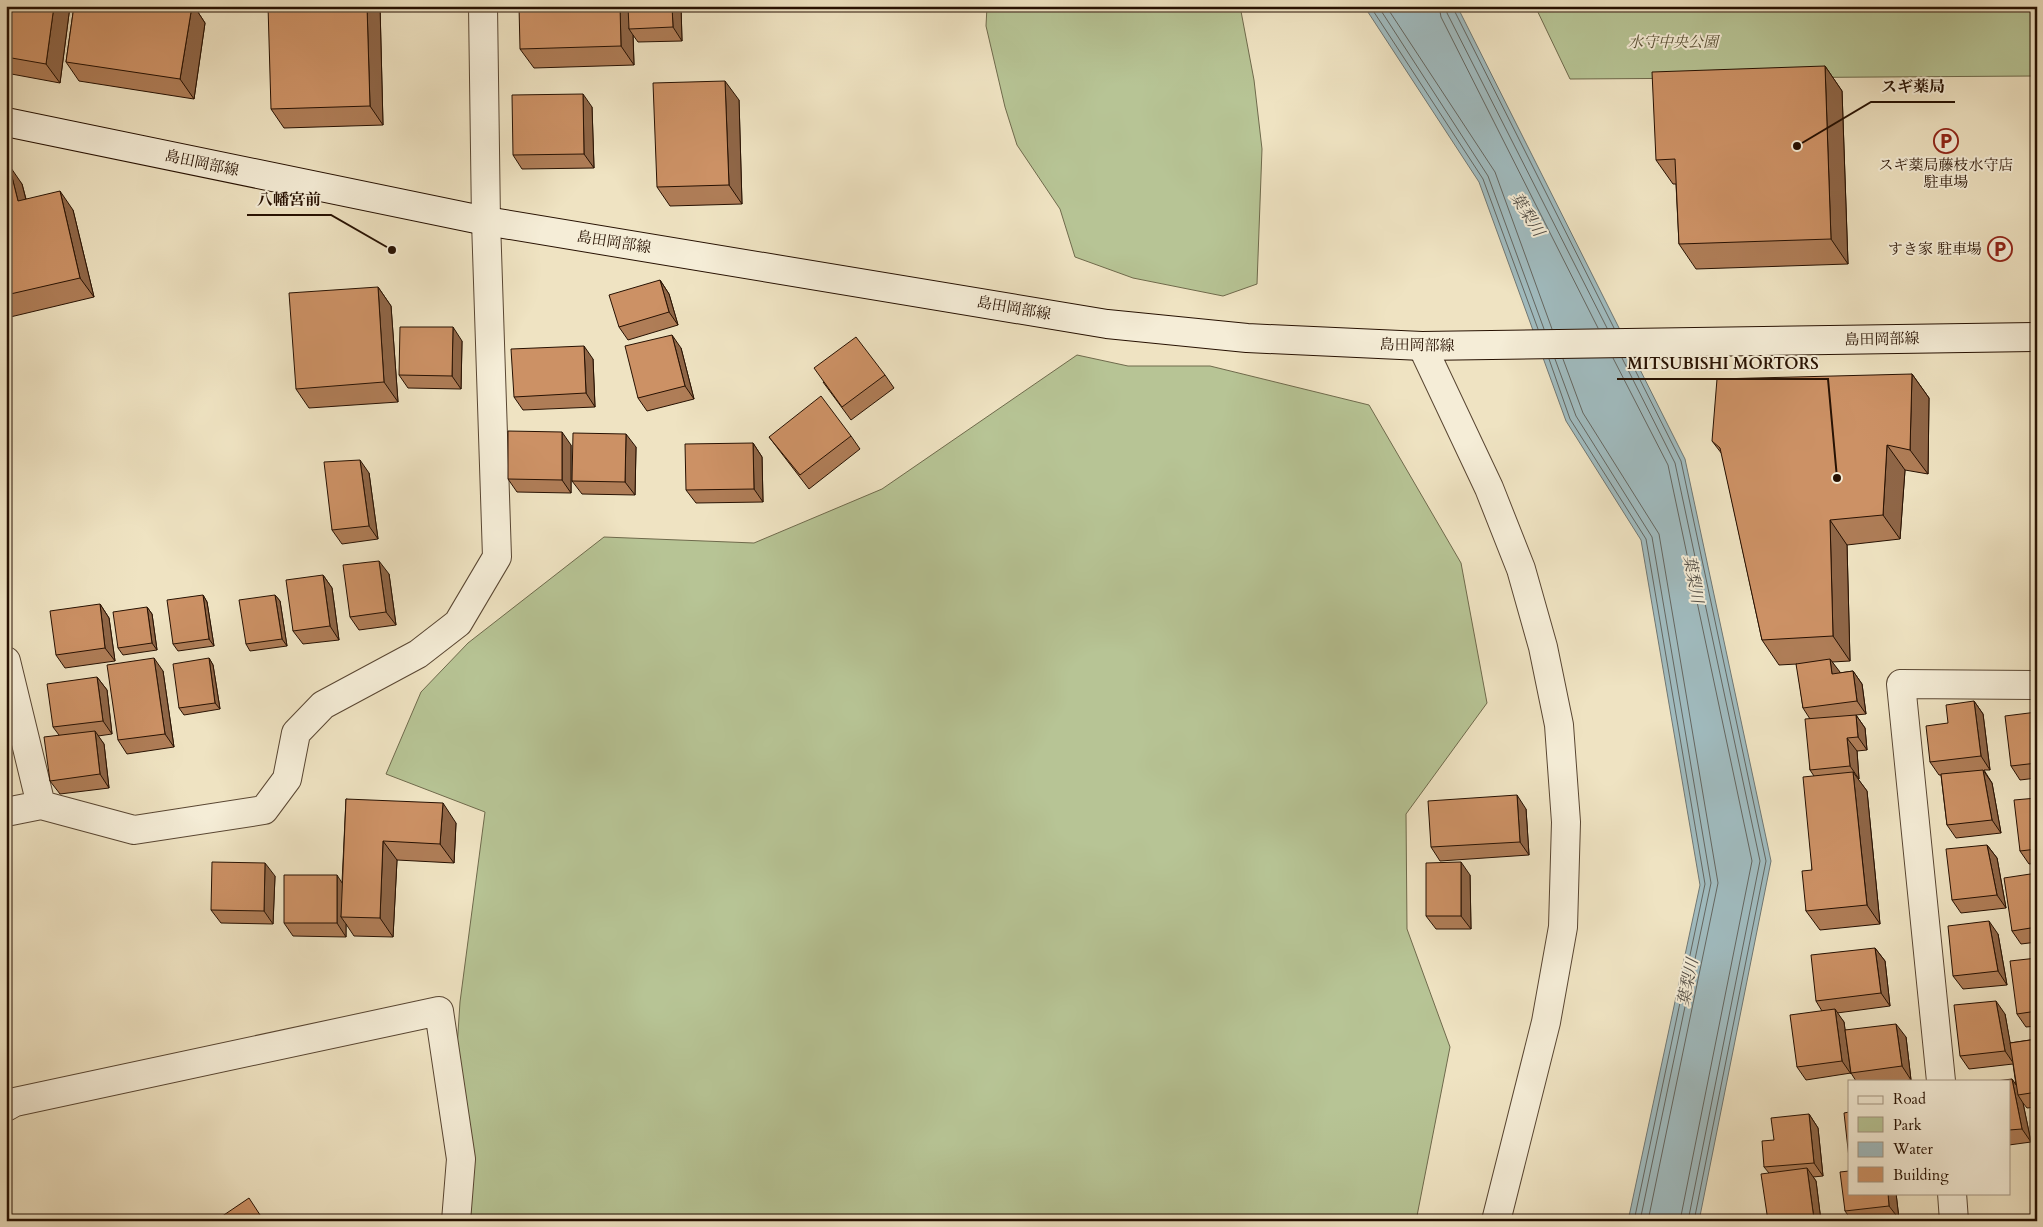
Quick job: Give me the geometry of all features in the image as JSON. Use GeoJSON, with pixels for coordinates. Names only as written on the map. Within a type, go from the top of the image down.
{"type":"FeatureCollection","features":[{"type":"Feature","properties":{"kind":"street"},"geometry":{"type":"LineString","coordinates":[[6,812],[41,805],[134,830],[264,810],[287,779],[296,733],[323,705],[418,654],[458,624],[497,558],[486,221],[483,6]]}},
{"type":"Feature","properties":{"kind":"street","name":"島田岡部線"},"geometry":{"type":"LineString","coordinates":[[6,122],[486,221],[1107,324],[1246,338],[1435,346],[2037,337]]}},
{"type":"Feature","properties":{"kind":"street"},"geometry":{"type":"LineString","coordinates":[[1435,346],[1521,569],[1543,647],[1558,725],[1566,822],[1563,928],[1546,1022],[1496,1221]]}},
{"type":"Feature","properties":{"kind":"street"},"geometry":{"type":"LineString","coordinates":[[6,661],[41,805]]}},
{"type":"Feature","properties":{"kind":"street"},"geometry":{"type":"LineString","coordinates":[[1941,1080],[1902,684],[2037,685]]}},
{"type":"Feature","properties":{"kind":"street"},"geometry":{"type":"LineString","coordinates":[[6,1107],[15,1102],[439,1011],[461,1159],[456,1221]]}},
{"type":"Feature","properties":{"kind":"street"},"geometry":{"type":"LineString","coordinates":[[1952,1194],[1954,1221]]}},
{"type":"Feature","properties":{"kind":"green space"},"geometry":{"type":"Polygon","coordinates":[[[987,6],[1240,6],[1254,80],[1262,149],[1257,284],[1223,296],[1133,278],[1075,257],[1060,209],[1017,145],[1005,107],[986,26],[987,6]]]}},
{"type":"Feature","properties":{"kind":"green space","name":"水守中央公園"},"geometry":{"type":"Polygon","coordinates":[[[1535,6],[2037,6],[2037,76],[1570,79],[1535,6]]]}},
{"type":"Feature","properties":{"kind":"green space"},"geometry":{"type":"Polygon","coordinates":[[[1077,355],[1128,366],[1210,366],[1369,405],[1461,563],[1487,703],[1406,814],[1407,929],[1450,1047],[1416,1221],[458,1221],[447,1203],[460,1002],[485,812],[386,774],[421,692],[468,643],[604,537],[754,543],[882,489],[1077,355]]]}},
{"type":"Feature","properties":{"kind":"water","name":"葉梨川"},"geometry":{"type":"Polygon","coordinates":[[[1364,6],[1457,6],[1685,459],[1771,861],[1699,1221],[1628,1221],[1700,885],[1641,540],[1566,421],[1479,182],[1364,6]]]}},
{"type":"Feature","properties":{"kind":"building"},"geometry":{"type":"Polygon","coordinates":[[[6,6],[54,6],[46,64],[6,57],[6,6]]]}},
{"type":"Feature","properties":{"kind":"building"},"geometry":{"type":"Polygon","coordinates":[[[74,6],[192,6],[180,79],[66,62],[74,6]]]}},
{"type":"Feature","properties":{"kind":"building"},"geometry":{"type":"Polygon","coordinates":[[[268,6],[367,6],[370,106],[271,109],[268,6]]]}},
{"type":"Feature","properties":{"kind":"building"},"geometry":{"type":"Polygon","coordinates":[[[519,6],[620,6],[621,46],[520,49],[519,6]]]}},
{"type":"Feature","properties":{"kind":"building"},"geometry":{"type":"Polygon","coordinates":[[[628,6],[672,6],[673,27],[629,29],[628,6]]]}},
{"type":"Feature","properties":{"kind":"building"},"geometry":{"type":"Polygon","coordinates":[[[1825,66],[1831,239],[1679,244],[1675,159],[1656,160],[1652,72],[1825,66]]]}},
{"type":"Feature","properties":{"kind":"building"},"geometry":{"type":"Polygon","coordinates":[[[725,81],[729,185],[657,187],[653,83],[725,81]]]}},
{"type":"Feature","properties":{"kind":"building"},"geometry":{"type":"Polygon","coordinates":[[[583,94],[584,154],[513,155],[512,95],[583,94]]]}},
{"type":"Feature","properties":{"kind":"building"},"geometry":{"type":"Polygon","coordinates":[[[9,165],[18,201],[60,191],[80,278],[6,295],[6,166],[9,165]]]}},
{"type":"Feature","properties":{"kind":"building"},"geometry":{"type":"Polygon","coordinates":[[[660,280],[669,312],[619,327],[609,295],[660,280]]]}},
{"type":"Feature","properties":{"kind":"building"},"geometry":{"type":"Polygon","coordinates":[[[378,287],[384,382],[296,389],[289,293],[378,287]]]}},
{"type":"Feature","properties":{"kind":"building"},"geometry":{"type":"Polygon","coordinates":[[[400,327],[453,327],[452,376],[399,375],[400,327]]]}},
{"type":"Feature","properties":{"kind":"building"},"geometry":{"type":"Polygon","coordinates":[[[672,335],[685,386],[638,398],[625,346],[672,335]]]}},
{"type":"Feature","properties":{"kind":"building"},"geometry":{"type":"Polygon","coordinates":[[[856,337],[885,375],[842,407],[814,368],[856,337]]]}},
{"type":"Feature","properties":{"kind":"building"},"geometry":{"type":"Polygon","coordinates":[[[584,346],[586,393],[514,397],[511,349],[584,346]]]}},
{"type":"Feature","properties":{"kind":"building"},"geometry":{"type":"Polygon","coordinates":[[[1912,374],[1910,450],[1887,445],[1883,515],[1830,520],[1833,636],[1762,640],[1720,448],[1712,441],[1717,379],[1912,374]]]}},
{"type":"Feature","properties":{"kind":"building"},"geometry":{"type":"Polygon","coordinates":[[[821,396],[851,436],[800,475],[769,437],[821,396]]]}},
{"type":"Feature","properties":{"kind":"building"},"geometry":{"type":"Polygon","coordinates":[[[508,431],[562,432],[562,480],[508,479],[508,431]]]}},
{"type":"Feature","properties":{"kind":"building"},"geometry":{"type":"Polygon","coordinates":[[[573,433],[626,434],[625,482],[572,481],[573,433]]]}},
{"type":"Feature","properties":{"kind":"building"},"geometry":{"type":"Polygon","coordinates":[[[753,443],[754,489],[686,490],[685,444],[753,443]]]}},
{"type":"Feature","properties":{"kind":"building"},"geometry":{"type":"Polygon","coordinates":[[[360,460],[369,526],[332,530],[324,462],[360,460]]]}},
{"type":"Feature","properties":{"kind":"building"},"geometry":{"type":"Polygon","coordinates":[[[379,561],[386,612],[350,617],[343,565],[379,561]]]}},
{"type":"Feature","properties":{"kind":"building"},"geometry":{"type":"Polygon","coordinates":[[[323,575],[330,626],[293,631],[286,580],[323,575]]]}},
{"type":"Feature","properties":{"kind":"building"},"geometry":{"type":"Polygon","coordinates":[[[203,595],[209,639],[173,644],[167,600],[203,595]]]}},
{"type":"Feature","properties":{"kind":"building"},"geometry":{"type":"Polygon","coordinates":[[[275,595],[282,639],[246,644],[239,600],[275,595]]]}},
{"type":"Feature","properties":{"kind":"building"},"geometry":{"type":"Polygon","coordinates":[[[100,604],[105,648],[56,655],[50,611],[100,604]]]}},
{"type":"Feature","properties":{"kind":"building"},"geometry":{"type":"Polygon","coordinates":[[[147,607],[152,643],[118,648],[113,612],[147,607]]]}},
{"type":"Feature","properties":{"kind":"building"},"geometry":{"type":"Polygon","coordinates":[[[154,658],[165,734],[118,740],[107,665],[154,658]]]}},
{"type":"Feature","properties":{"kind":"building"},"geometry":{"type":"Polygon","coordinates":[[[209,658],[215,703],[179,708],[173,664],[209,658]]]}},
{"type":"Feature","properties":{"kind":"building"},"geometry":{"type":"Polygon","coordinates":[[[1830,659],[1832,674],[1853,671],[1857,701],[1803,708],[1796,664],[1830,659]]]}},
{"type":"Feature","properties":{"kind":"building"},"geometry":{"type":"Polygon","coordinates":[[[97,677],[103,721],[53,727],[47,684],[97,677]]]}},
{"type":"Feature","properties":{"kind":"building"},"geometry":{"type":"Polygon","coordinates":[[[1974,701],[1981,756],[1930,762],[1926,726],[1948,723],[1946,705],[1974,701]]]}},
{"type":"Feature","properties":{"kind":"building"},"geometry":{"type":"Polygon","coordinates":[[[2037,712],[2037,763],[2011,766],[2005,716],[2037,712]]]}},
{"type":"Feature","properties":{"kind":"building"},"geometry":{"type":"Polygon","coordinates":[[[1856,715],[1858,737],[1847,738],[1850,766],[1810,770],[1805,719],[1856,715]]]}},
{"type":"Feature","properties":{"kind":"building"},"geometry":{"type":"Polygon","coordinates":[[[95,731],[100,774],[50,781],[44,737],[95,731]]]}},
{"type":"Feature","properties":{"kind":"building"},"geometry":{"type":"Polygon","coordinates":[[[1983,770],[1992,820],[1947,825],[1941,774],[1983,770]]]}},
{"type":"Feature","properties":{"kind":"building"},"geometry":{"type":"Polygon","coordinates":[[[1853,772],[1867,905],[1806,911],[1802,871],[1812,870],[1803,777],[1853,772]]]}},
{"type":"Feature","properties":{"kind":"building"},"geometry":{"type":"Polygon","coordinates":[[[1517,795],[1520,842],[1431,847],[1428,801],[1517,795]]]}},
{"type":"Feature","properties":{"kind":"building"},"geometry":{"type":"Polygon","coordinates":[[[2037,798],[2037,849],[2020,851],[2014,800],[2037,798]]]}},
{"type":"Feature","properties":{"kind":"building"},"geometry":{"type":"Polygon","coordinates":[[[346,799],[443,803],[440,844],[383,841],[380,918],[341,917],[346,799]]]}},
{"type":"Feature","properties":{"kind":"building"},"geometry":{"type":"Polygon","coordinates":[[[1987,845],[1997,895],[1952,900],[1946,849],[1987,845]]]}},
{"type":"Feature","properties":{"kind":"building"},"geometry":{"type":"Polygon","coordinates":[[[212,862],[265,863],[264,911],[211,910],[212,862]]]}},
{"type":"Feature","properties":{"kind":"building"},"geometry":{"type":"Polygon","coordinates":[[[1461,862],[1461,916],[1426,916],[1426,863],[1461,862]]]}},
{"type":"Feature","properties":{"kind":"building"},"geometry":{"type":"Polygon","coordinates":[[[2037,873],[2037,927],[2012,931],[2004,878],[2037,873]]]}},
{"type":"Feature","properties":{"kind":"building"},"geometry":{"type":"Polygon","coordinates":[[[284,875],[337,875],[337,923],[284,923],[284,875]]]}},
{"type":"Feature","properties":{"kind":"building"},"geometry":{"type":"Polygon","coordinates":[[[1989,921],[1998,971],[1953,976],[1948,926],[1989,921]]]}},
{"type":"Feature","properties":{"kind":"building"},"geometry":{"type":"Polygon","coordinates":[[[1875,948],[1881,993],[1816,1001],[1811,955],[1875,948]]]}},
{"type":"Feature","properties":{"kind":"building"},"geometry":{"type":"Polygon","coordinates":[[[2037,958],[2037,1011],[2017,1014],[2010,961],[2037,958]]]}},
{"type":"Feature","properties":{"kind":"building"},"geometry":{"type":"Polygon","coordinates":[[[1996,1001],[2005,1051],[1960,1056],[1954,1005],[1996,1001]]]}},
{"type":"Feature","properties":{"kind":"building"},"geometry":{"type":"Polygon","coordinates":[[[1835,1009],[1842,1061],[1797,1067],[1790,1015],[1835,1009]]]}},
{"type":"Feature","properties":{"kind":"building"},"geometry":{"type":"Polygon","coordinates":[[[1896,1024],[1902,1066],[1851,1073],[1845,1030],[1896,1024]]]}},
{"type":"Feature","properties":{"kind":"building"},"geometry":{"type":"Polygon","coordinates":[[[2037,1039],[2037,1092],[2018,1095],[2010,1043],[2037,1039]]]}},
{"type":"Feature","properties":{"kind":"building"},"geometry":{"type":"Polygon","coordinates":[[[2012,1079],[2022,1129],[2010,1130],[2010,1080],[2004,1080],[2012,1079]]]}},
{"type":"Feature","properties":{"kind":"building"},"geometry":{"type":"Polygon","coordinates":[[[1848,1112],[1848,1149],[1844,1113],[1848,1112]]]}},
{"type":"Feature","properties":{"kind":"building"},"geometry":{"type":"Polygon","coordinates":[[[1809,1114],[1814,1163],[1764,1167],[1762,1141],[1774,1140],[1771,1118],[1809,1114]]]}},
{"type":"Feature","properties":{"kind":"building"},"geometry":{"type":"Polygon","coordinates":[[[2035,1131],[2037,1131],[2037,1147],[2035,1131]]]}},
{"type":"Feature","properties":{"kind":"building"},"geometry":{"type":"Polygon","coordinates":[[[1807,1168],[1814,1219],[1803,1221],[1768,1221],[1761,1174],[1807,1168]]]}},
{"type":"Feature","properties":{"kind":"building"},"geometry":{"type":"Polygon","coordinates":[[[1848,1171],[1848,1194],[1888,1194],[1889,1206],[1845,1211],[1840,1172],[1848,1171]]]}},
{"type":"Feature","properties":{"kind":"building"},"geometry":{"type":"Polygon","coordinates":[[[249,1198],[264,1221],[215,1221],[249,1198]]]}},
{"type":"Feature","properties":{"kind":"place","name":"スギ薬局藤枝水守店 駐車場"},"geometry":{"type":"Point","coordinates":[1946,141]}},
{"type":"Feature","properties":{"kind":"place","name":"スギ薬局"},"geometry":{"type":"Point","coordinates":[1797,146]}},
{"type":"Feature","properties":{"kind":"place","name":"すき家 駐車場"},"geometry":{"type":"Point","coordinates":[2000,249]}},
{"type":"Feature","properties":{"kind":"place","name":"八幡宮前"},"geometry":{"type":"Point","coordinates":[392,250]}},
{"type":"Feature","properties":{"kind":"place","name":"MITSUBISHI MORTORS"},"geometry":{"type":"Point","coordinates":[1837,478]}}]}
